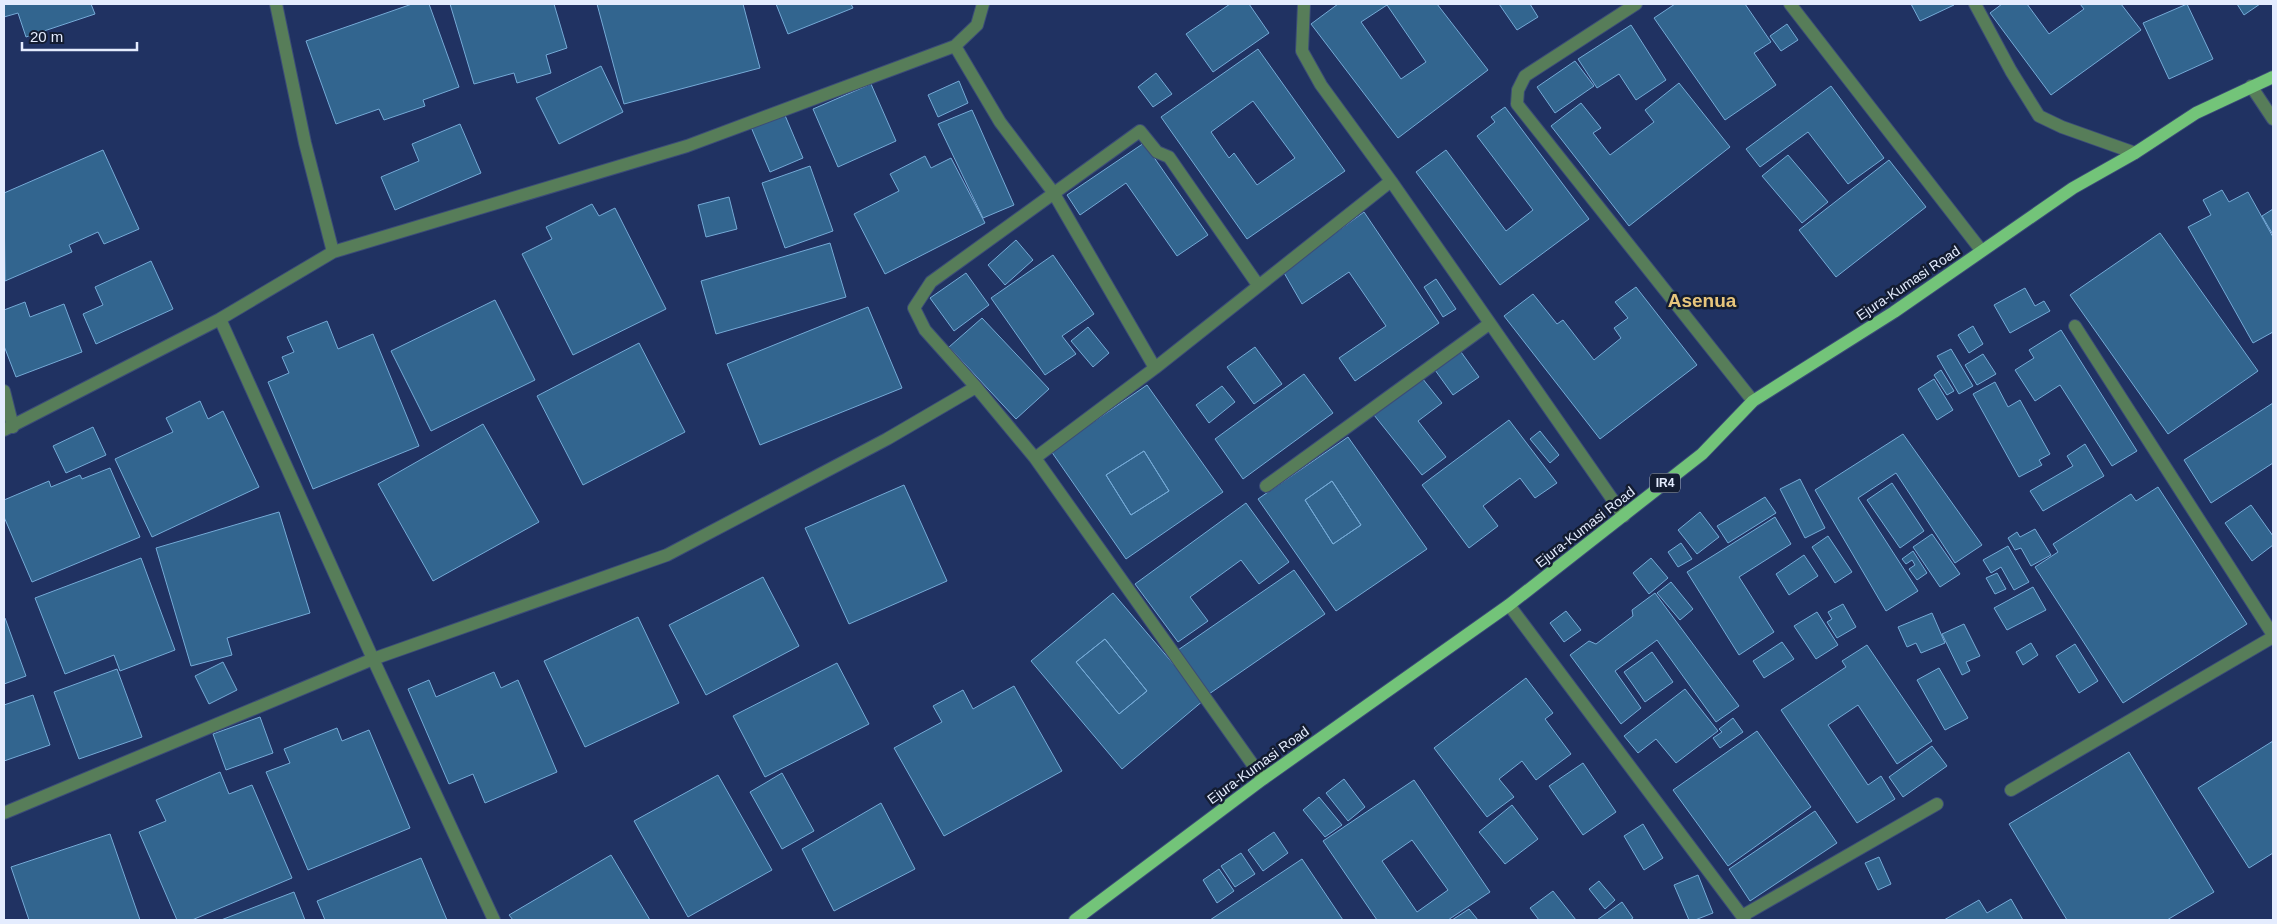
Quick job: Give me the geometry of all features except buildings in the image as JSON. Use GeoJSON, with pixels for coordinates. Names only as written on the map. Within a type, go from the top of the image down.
{"type":"FeatureCollection","features":[{"type":"Feature","properties":{"kind":"main road","name":"Ejura-Kumasi Road"},"geometry":{"type":"LineString","coordinates":[[1076,920],[1263,779],[1509,605],[1702,454],[1753,401],[1894,312],[1981,250],[2074,188],[2135,153],[2196,113],[2273,77]]}},
{"type":"Feature","properties":{"kind":"street"},"geometry":{"type":"LineString","coordinates":[[276,4],[305,143],[333,252]]}},
{"type":"Feature","properties":{"kind":"street"},"geometry":{"type":"LineString","coordinates":[[4,391],[8,428],[220,319],[333,252],[687,146],[955,46],[977,25],[983,4]]}},
{"type":"Feature","properties":{"kind":"street"},"geometry":{"type":"LineString","coordinates":[[1304,4],[1302,51],[1321,85],[1391,181],[1624,516]]}},
{"type":"Feature","properties":{"kind":"street"},"geometry":{"type":"LineString","coordinates":[[1636,4],[1525,76],[1518,90],[1517,104],[1753,401]]}},
{"type":"Feature","properties":{"kind":"street"},"geometry":{"type":"LineString","coordinates":[[1790,4],[1981,250]]}},
{"type":"Feature","properties":{"kind":"street"},"geometry":{"type":"LineString","coordinates":[[1975,4],[2039,116],[2062,127],[2135,153]]}},
{"type":"Feature","properties":{"kind":"street"},"geometry":{"type":"LineString","coordinates":[[955,46],[1000,122],[1053,192],[1155,368]]}},
{"type":"Feature","properties":{"kind":"street"},"geometry":{"type":"LineString","coordinates":[[2251,86],[2273,119]]}},
{"type":"Feature","properties":{"kind":"street"},"geometry":{"type":"LineString","coordinates":[[1258,285],[1169,157],[1157,152],[1140,131],[1053,192],[932,282],[914,308],[924,330],[976,387],[1035,458],[1263,779]]}},
{"type":"Feature","properties":{"kind":"street"},"geometry":{"type":"LineString","coordinates":[[1035,458],[1155,368],[1391,181]]}},
{"type":"Feature","properties":{"kind":"street"},"geometry":{"type":"LineString","coordinates":[[220,319],[373,659],[494,920]]}},
{"type":"Feature","properties":{"kind":"street"},"geometry":{"type":"LineString","coordinates":[[1266,486],[1489,324]]}},
{"type":"Feature","properties":{"kind":"street"},"geometry":{"type":"LineString","coordinates":[[2010,790],[2273,636],[2075,326]]}},
{"type":"Feature","properties":{"kind":"street"},"geometry":{"type":"LineString","coordinates":[[4,813],[373,659],[666,554],[878,443],[976,387]]}},
{"type":"Feature","properties":{"kind":"street"},"geometry":{"type":"LineString","coordinates":[[1509,605],[1744,918],[1937,804]]}},
{"type":"Feature","properties":{"kind":"district","name":"Asenua"},"geometry":{"type":"Point","coordinates":[1702,300]}}]}
